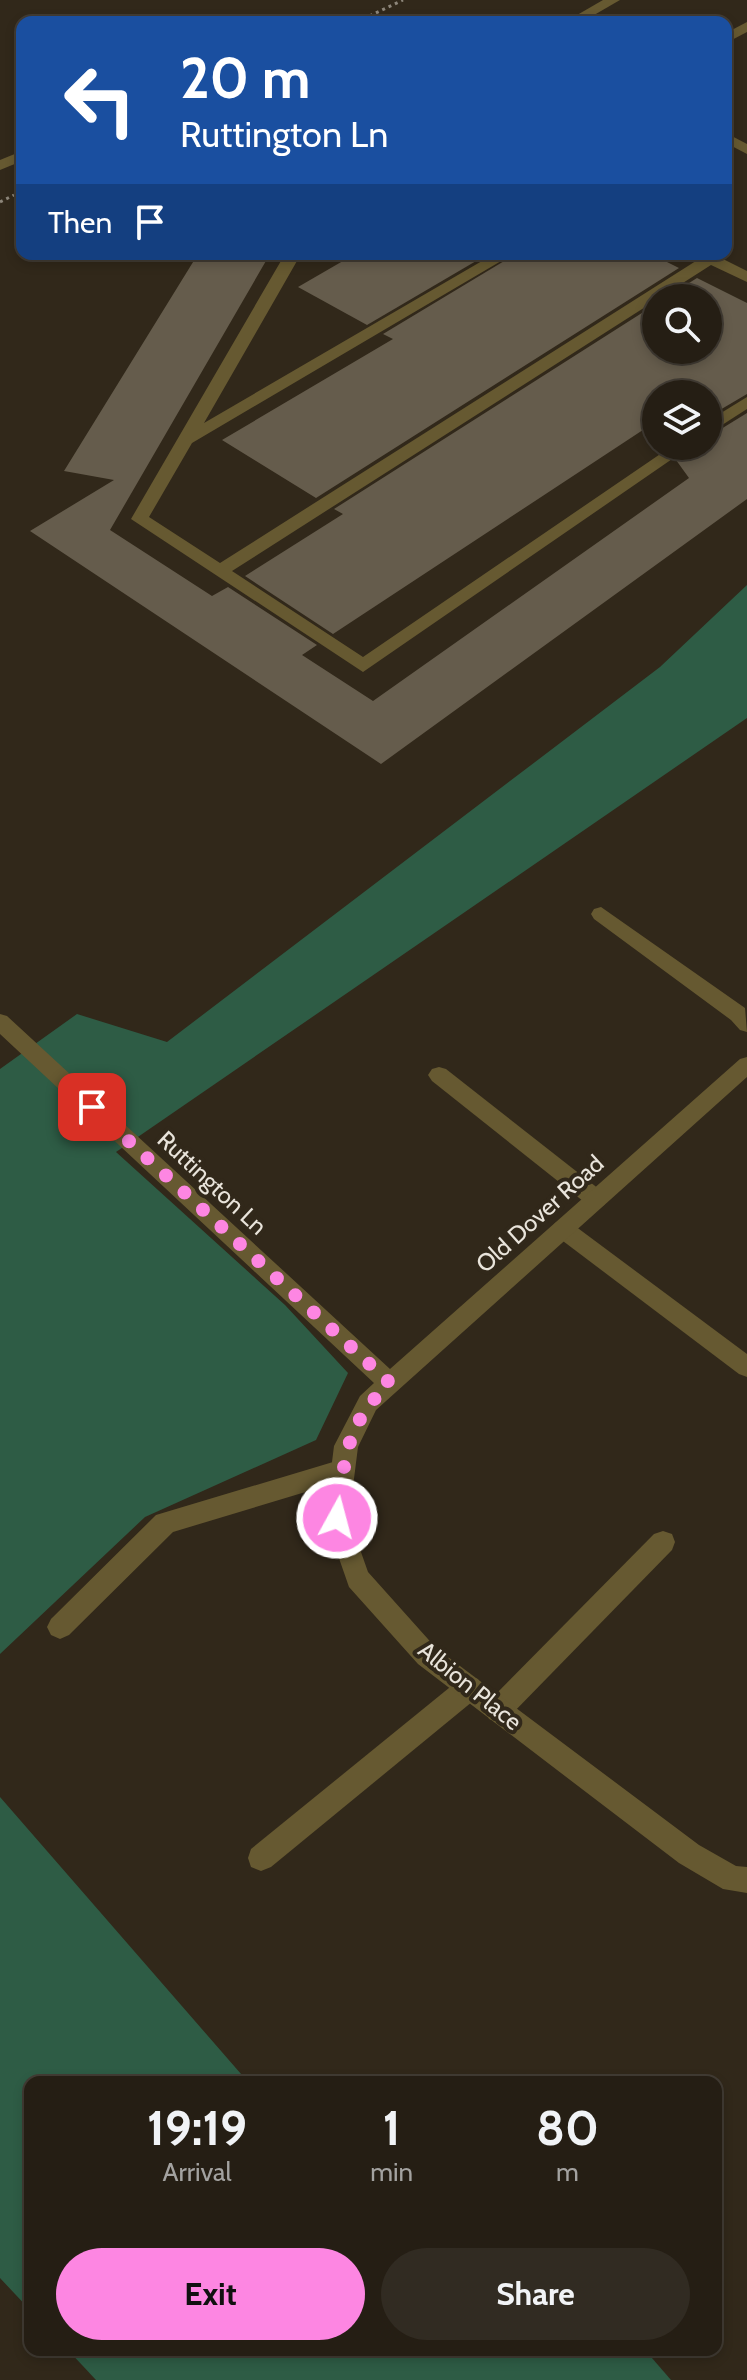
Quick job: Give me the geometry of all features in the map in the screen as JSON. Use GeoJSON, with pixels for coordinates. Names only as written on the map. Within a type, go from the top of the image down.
{"type":"FeatureCollection","features":[{"type":"Feature","properties":{"kind":"street"},"geometry":{"type":"LineString","coordinates":[[583,16],[613,0]]}},
{"type":"Feature","properties":{"kind":"street"},"geometry":{"type":"LineString","coordinates":[[290,260],[140,519],[363,666],[663,460]]}},
{"type":"Feature","properties":{"kind":"street"},"geometry":{"type":"LineString","coordinates":[[186,440],[495,260]]}},
{"type":"Feature","properties":{"kind":"street"},"geometry":{"type":"LineString","coordinates":[[220,571],[699,260]]}},
{"type":"Feature","properties":{"kind":"street"},"geometry":{"type":"LineString","coordinates":[[713,260],[747,277]]}},
{"type":"Feature","properties":{"kind":"street"},"geometry":{"type":"LineString","coordinates":[[722,419],[747,402]]}},
{"type":"Feature","properties":{"kind":"street"},"geometry":{"type":"LineString","coordinates":[[601,914],[738,1014],[747,1024]]}},
{"type":"Feature","properties":{"kind":"street","name":"Ruttington Ln"},"geometry":{"type":"LineString","coordinates":[[0,1022],[390,1383]]}},
{"type":"Feature","properties":{"kind":"street","name":"Old Dover Road"},"geometry":{"type":"LineString","coordinates":[[368,1403],[747,1065]]}},
{"type":"Feature","properties":{"kind":"street"},"geometry":{"type":"LineString","coordinates":[[439,1075],[596,1199]]}},
{"type":"Feature","properties":{"kind":"street"},"geometry":{"type":"LineString","coordinates":[[563,1229],[747,1367]]}},
{"type":"Feature","properties":{"kind":"street","name":"Albion Place"},"geometry":{"type":"LineString","coordinates":[[368,1403],[346,1446],[337,1518],[358,1579],[427,1656],[689,1854],[733,1879],[747,1880]]}},
{"type":"Feature","properties":{"kind":"street"},"geometry":{"type":"LineString","coordinates":[[60,1627],[165,1523],[343,1470]]}},
{"type":"Feature","properties":{"kind":"street"},"geometry":{"type":"LineString","coordinates":[[498,1710],[663,1542]]}},
{"type":"Feature","properties":{"kind":"street"},"geometry":{"type":"LineString","coordinates":[[261,1858],[469,1688]]}},
{"type":"Feature","properties":{"kind":"path"},"geometry":{"type":"LineString","coordinates":[[370,16],[403,0]]}},
{"type":"Feature","properties":{"kind":"green space"},"geometry":{"type":"Polygon","coordinates":[[[747,585],[747,718],[116,1152],[285,1305],[348,1373],[316,1440],[145,1517],[0,1654],[0,1069],[77,1014],[167,1042],[660,667],[747,585]]]}},
{"type":"Feature","properties":{"kind":"green space"},"geometry":{"type":"Polygon","coordinates":[[[0,1797],[243,2076],[24,2076],[24,2304],[0,2278],[0,1797]]]}},
{"type":"Feature","properties":{"kind":"green space"},"geometry":{"type":"Polygon","coordinates":[[[74,2356],[650,2356],[671,2380],[96,2380],[74,2356]]]}},
{"type":"Feature","properties":{"kind":"building"},"geometry":{"type":"Polygon","coordinates":[[[194,260],[267,260],[110,530],[212,596],[228,587],[317,645],[302,655],[373,701],[689,478],[676,460],[722,460],[722,428],[747,413],[747,499],[381,764],[30,531],[114,480],[64,471],[194,260]]]}},
{"type":"Feature","properties":{"kind":"building"},"geometry":{"type":"Polygon","coordinates":[[[345,260],[478,260],[367,325],[298,287],[345,260]]]}},
{"type":"Feature","properties":{"kind":"building"},"geometry":{"type":"Polygon","coordinates":[[[506,260],[663,260],[679,268],[654,284],[642,284],[642,291],[316,498],[222,440],[393,339],[383,334],[506,260]]]}},
{"type":"Feature","properties":{"kind":"building"},"geometry":{"type":"Polygon","coordinates":[[[697,278],[709,284],[687,284],[697,278]]]}},
{"type":"Feature","properties":{"kind":"building"},"geometry":{"type":"Polygon","coordinates":[[[722,290],[747,303],[747,394],[722,409],[722,380],[642,380],[642,431],[333,634],[245,576],[343,514],[334,509],[642,313],[642,364],[722,364],[722,290]]]}},
{"type":"Feature","properties":{"kind":"route"},"geometry":{"type":"LineString","coordinates":[[92,1107],[390,1383],[368,1403],[346,1446],[337,1518]]}}]}
